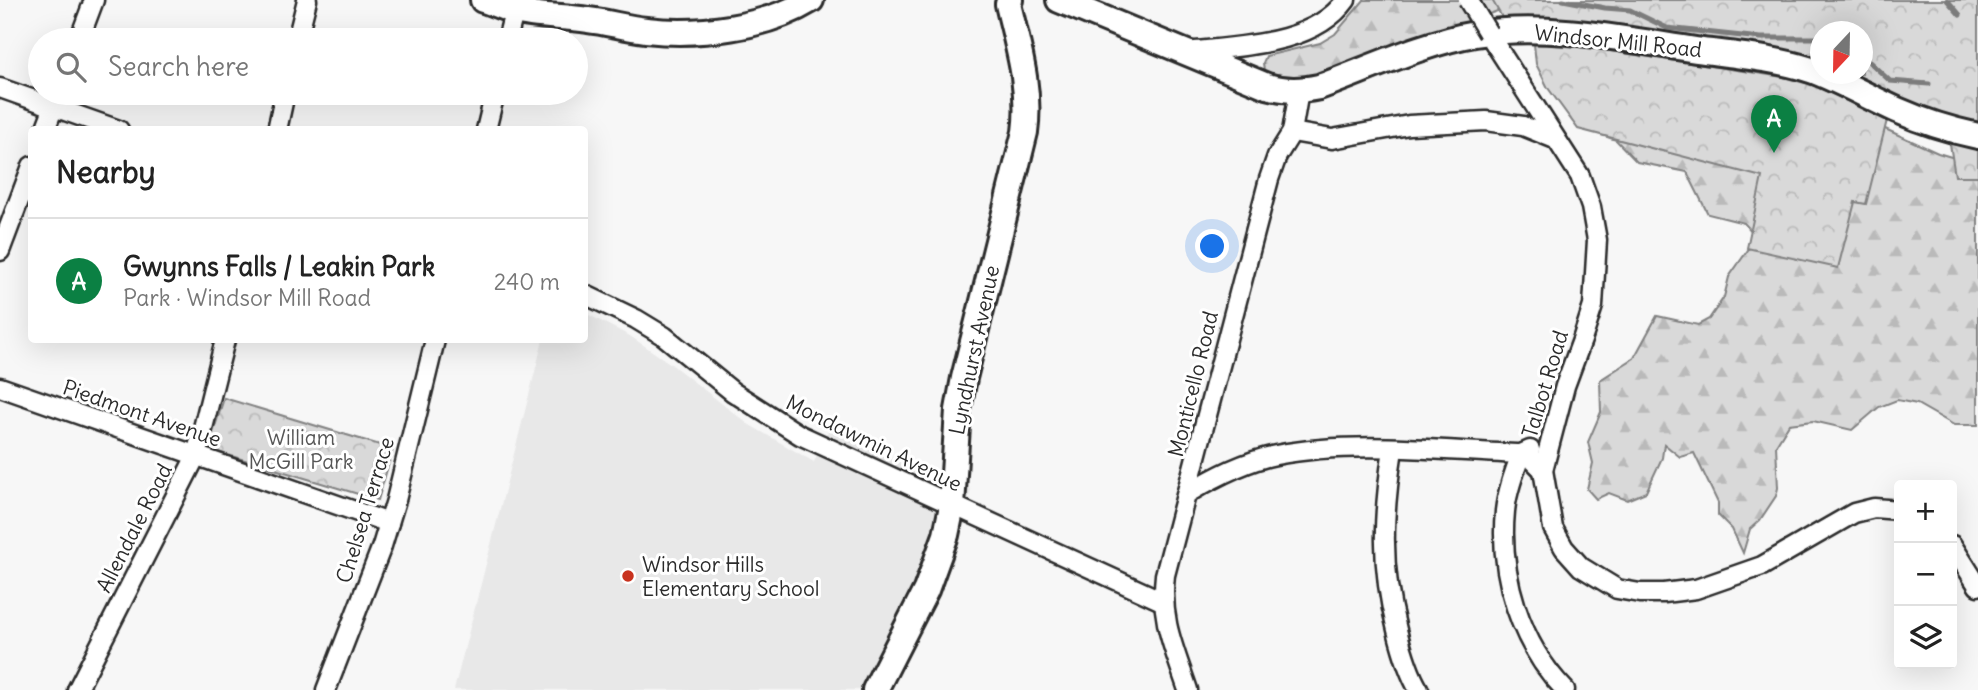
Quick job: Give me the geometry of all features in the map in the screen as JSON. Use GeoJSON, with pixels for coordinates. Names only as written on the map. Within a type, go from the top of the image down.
{"type":"FeatureCollection","features":[{"type":"Feature","properties":{"kind":"main road"},"geometry":{"type":"LineString","coordinates":[[484,0],[642,30],[677,33],[710,31],[771,17],[811,0]]}},
{"type":"Feature","properties":{"kind":"main road"},"geometry":{"type":"LineString","coordinates":[[567,0],[614,23]]}},
{"type":"Feature","properties":{"kind":"main road","name":"Lyndhurst Avenue"},"geometry":{"type":"LineString","coordinates":[[874,690],[938,561],[952,506],[954,440],[962,388],[1028,113],[1028,93],[1008,4],[1010,0]]}},
{"type":"Feature","properties":{"kind":"main road","name":"Windsor Mill Road"},"geometry":{"type":"LineString","coordinates":[[1059,0],[1267,86],[1299,91],[1319,87],[1463,37],[1507,31],[1549,31],[1590,34],[1777,61],[1841,82],[1944,129],[1978,136]]}},
{"type":"Feature","properties":{"kind":"street"},"geometry":{"type":"LineString","coordinates":[[84,28],[94,0]]}},
{"type":"Feature","properties":{"kind":"street"},"geometry":{"type":"LineString","coordinates":[[301,28],[307,0]]}},
{"type":"Feature","properties":{"kind":"street"},"geometry":{"type":"LineString","coordinates":[[1186,52],[1268,43],[1299,33],[1322,22],[1340,9],[1346,0]]}},
{"type":"Feature","properties":{"kind":"street","name":"Talbot Road"},"geometry":{"type":"LineString","coordinates":[[1468,0],[1580,176],[1591,207],[1597,240],[1593,306],[1565,386],[1543,470],[1553,528],[1564,548],[1581,567],[1617,589],[1664,593],[1696,589],[1731,579],[1791,550],[1854,513],[1874,509],[1894,510]]}},
{"type":"Feature","properties":{"kind":"street"},"geometry":{"type":"LineString","coordinates":[[510,28],[516,6]]}},
{"type":"Feature","properties":{"kind":"street"},"geometry":{"type":"LineString","coordinates":[[0,88],[28,94]]}},
{"type":"Feature","properties":{"kind":"street","name":"Monticello Road"},"geometry":{"type":"LineString","coordinates":[[1188,690],[1167,629],[1162,601],[1165,575],[1269,178],[1277,156],[1292,132],[1299,91]]}},
{"type":"Feature","properties":{"kind":"street"},"geometry":{"type":"LineString","coordinates":[[47,126],[55,105]]}},
{"type":"Feature","properties":{"kind":"street"},"geometry":{"type":"LineString","coordinates":[[67,105],[111,126]]}},
{"type":"Feature","properties":{"kind":"street"},"geometry":{"type":"LineString","coordinates":[[277,126],[282,105]]}},
{"type":"Feature","properties":{"kind":"street"},"geometry":{"type":"LineString","coordinates":[[487,126],[492,105]]}},
{"type":"Feature","properties":{"kind":"street"},"geometry":{"type":"LineString","coordinates":[[1292,132],[1332,139],[1409,125],[1486,121],[1523,126],[1555,139]]}},
{"type":"Feature","properties":{"kind":"street"},"geometry":{"type":"LineString","coordinates":[[0,251],[28,177]]}},
{"type":"Feature","properties":{"kind":"street","name":"Mondawmin Avenue"},"geometry":{"type":"LineString","coordinates":[[588,296],[664,336],[733,392],[800,435],[1162,601]]}},
{"type":"Feature","properties":{"kind":"street","name":"Allendale Road"},"geometry":{"type":"LineString","coordinates":[[77,690],[196,456],[224,343]]}},
{"type":"Feature","properties":{"kind":"street","name":"Chelsea Terrace"},"geometry":{"type":"LineString","coordinates":[[326,690],[389,523],[434,343]]}},
{"type":"Feature","properties":{"kind":"street","name":"Piedmont Avenue"},"geometry":{"type":"LineString","coordinates":[[0,387],[389,523]]}},
{"type":"Feature","properties":{"kind":"street"},"geometry":{"type":"LineString","coordinates":[[1551,433],[1540,446],[1521,454],[1505,511],[1505,545],[1509,580],[1519,617],[1535,651],[1565,690]]}},
{"type":"Feature","properties":{"kind":"street"},"geometry":{"type":"LineString","coordinates":[[1188,493],[1210,480],[1273,456],[1329,450],[1393,449],[1521,454],[1533,460],[1543,470]]}},
{"type":"Feature","properties":{"kind":"street"},"geometry":{"type":"LineString","coordinates":[[1393,449],[1383,526],[1384,564],[1390,606],[1402,649],[1419,690]]}},
{"type":"Feature","properties":{"kind":"street"},"geometry":{"type":"LineString","coordinates":[[1957,553],[1978,586]]}},
{"type":"Feature","properties":{"kind":"shaded area","name":"Windsor Hills Elementary School"},"geometry":{"type":"Polygon","coordinates":[[[588,315],[630,336],[748,424],[814,462],[829,429],[937,480],[971,489],[954,560],[890,690],[454,690],[542,343],[588,343],[588,315]]]}},
{"type":"Feature","properties":{"kind":"green space"},"geometry":{"type":"Polygon","coordinates":[[[1364,0],[1978,0],[1873,67],[1873,21],[1810,21],[1810,31],[1503,9],[1301,81],[1264,71],[1266,56],[1320,43],[1335,34],[1364,0]]]}},
{"type":"Feature","properties":{"kind":"green space"},"geometry":{"type":"Polygon","coordinates":[[[1492,0],[1978,0],[1978,129],[1918,111],[1863,84],[1873,84],[1873,21],[1810,21],[1810,65],[1506,24],[1492,0]]]}},
{"type":"Feature","properties":{"kind":"green space"},"geometry":{"type":"Polygon","coordinates":[[[1534,44],[1570,45],[1783,77],[1816,86],[1887,120],[1866,204],[1855,202],[1838,268],[1747,248],[1762,177],[1578,129],[1548,88],[1536,64],[1534,44]]]}},
{"type":"Feature","properties":{"kind":"green space"},"geometry":{"type":"Polygon","coordinates":[[[1872,123],[1938,153],[1978,165],[1978,425],[1954,425],[1917,404],[1897,400],[1879,407],[1852,430],[1813,421],[1789,424],[1776,445],[1776,496],[1760,520],[1750,529],[1743,553],[1732,529],[1718,515],[1718,503],[1694,453],[1680,457],[1664,444],[1662,458],[1646,492],[1627,500],[1609,493],[1596,499],[1587,489],[1593,463],[1588,442],[1601,412],[1600,380],[1634,358],[1657,316],[1698,325],[1709,319],[1724,297],[1729,277],[1757,237],[1744,223],[1708,214],[1687,172],[1637,162],[1616,140],[1579,127],[1872,123]]]}},
{"type":"Feature","properties":{"kind":"green space"},"geometry":{"type":"Polygon","coordinates":[[[1950,144],[1978,147],[1978,176],[1955,176],[1950,144]]]}},
{"type":"Feature","properties":{"kind":"green space","name":"William McGill Park"},"geometry":{"type":"Polygon","coordinates":[[[224,398],[393,449],[378,500],[208,449],[224,398]]]}},
{"type":"Feature","properties":{"kind":"waterway"},"geometry":{"type":"LineString","coordinates":[[1563,0],[1630,10],[1667,28],[1761,38],[1810,38]]}},
{"type":"Feature","properties":{"kind":"waterway"},"geometry":{"type":"LineString","coordinates":[[1947,0],[1960,15]]}},
{"type":"Feature","properties":{"kind":"waterway"},"geometry":{"type":"LineString","coordinates":[[1873,65],[1890,81],[1929,84]]}},
{"type":"Feature","properties":{"kind":"place","name":"Gwynns Falls / Leakin Park"},"geometry":{"type":"Point","coordinates":[1774,153]}},
{"type":"Feature","properties":{"kind":"place","name":"Windsor Hills Elementary School"},"geometry":{"type":"Point","coordinates":[628,576]}}]}
